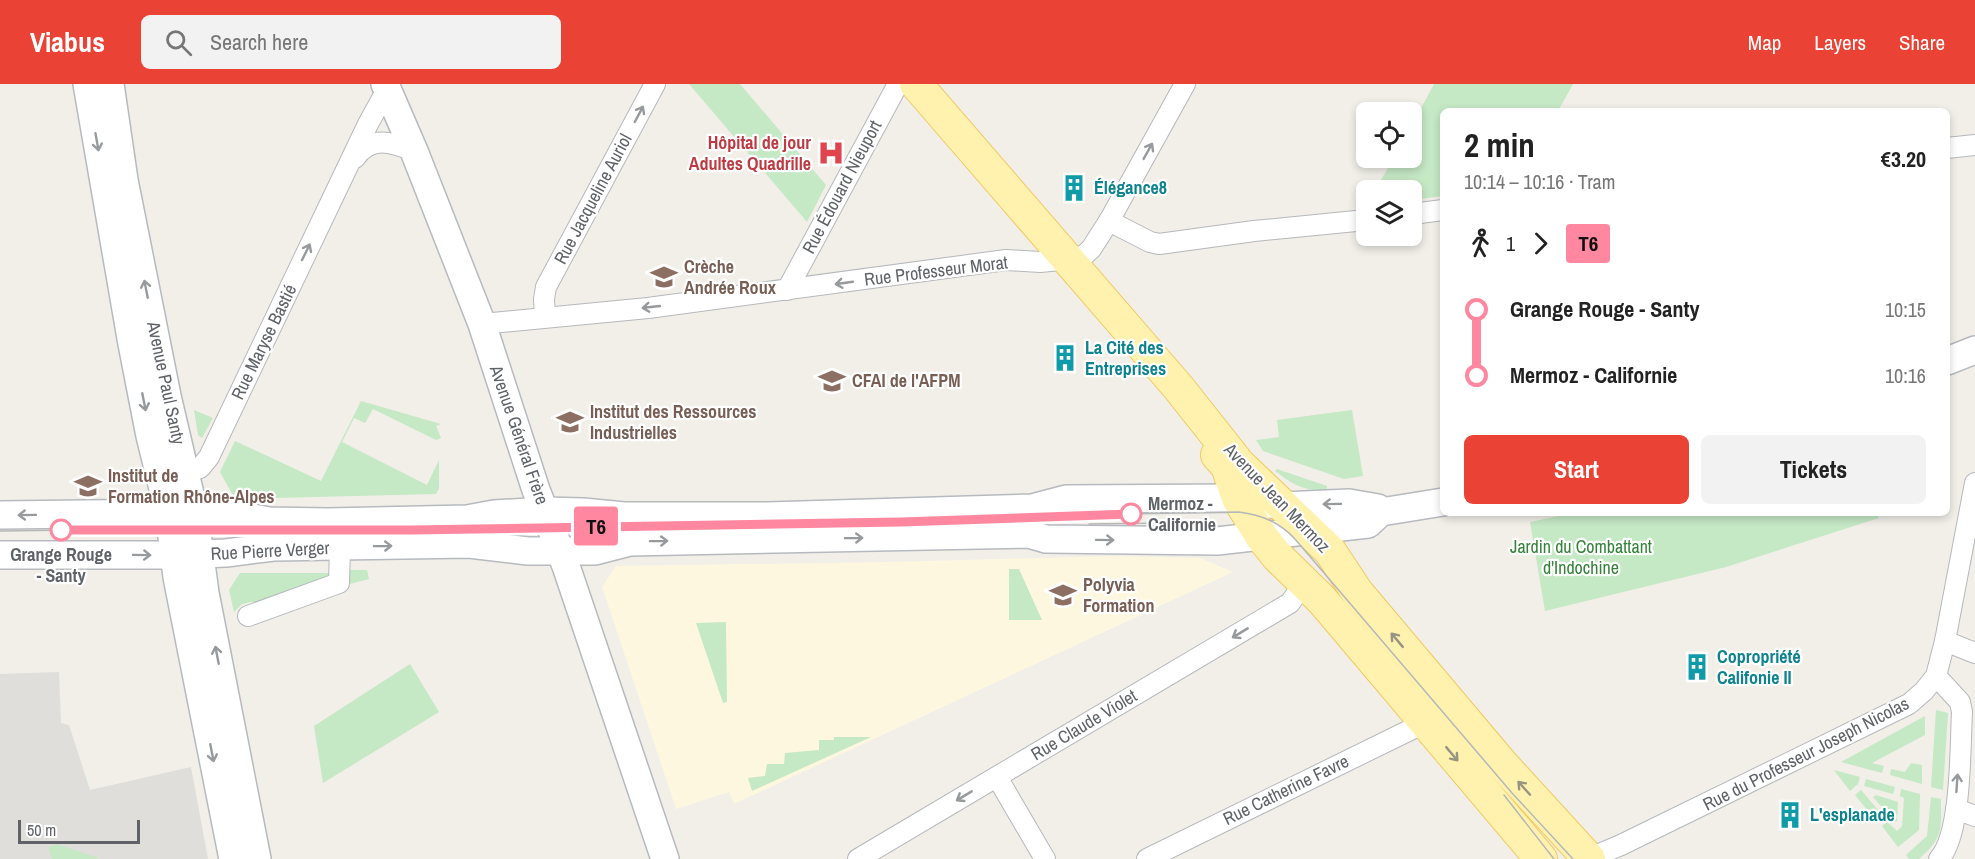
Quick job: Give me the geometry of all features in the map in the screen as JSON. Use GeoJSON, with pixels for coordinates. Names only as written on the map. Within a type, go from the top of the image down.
{"type":"FeatureCollection","features":[{"type":"Feature","properties":{"kind":"main road","name":"Avenue Jean Mermoz"},"geometry":{"type":"LineString","coordinates":[[898,84],[1178,387],[1239,464],[1330,551],[1356,592],[1449,702],[1588,859]]}},
{"type":"Feature","properties":{"kind":"main road","name":"Avenue Jean Mermoz"},"geometry":{"type":"LineString","coordinates":[[916,84],[1227,466],[1238,498],[1261,536],[1283,563],[1322,600],[1541,859]]}},
{"type":"Feature","properties":{"kind":"street","name":"Avenue Paul Santy"},"geometry":{"type":"LineString","coordinates":[[87,84],[150,436],[173,472]]}},
{"type":"Feature","properties":{"kind":"street","name":"Avenue Paul Santy"},"geometry":{"type":"LineString","coordinates":[[110,84],[124,180],[167,396],[173,472],[182,512],[187,555],[177,577],[256,859]]}},
{"type":"Feature","properties":{"kind":"street","name":"Rue Jacqueline Auriol"},"geometry":{"type":"LineString","coordinates":[[545,317],[546,287],[655,84]]}},
{"type":"Feature","properties":{"kind":"street","name":"Rue Édouard Nieuport"},"geometry":{"type":"LineString","coordinates":[[787,290],[898,84]]}},
{"type":"Feature","properties":{"kind":"street","name":"Rue Professeur Morat"},"geometry":{"type":"LineString","coordinates":[[482,324],[648,308],[1006,260],[1081,258],[1091,249],[1109,221],[1185,84]]}},
{"type":"Feature","properties":{"kind":"street","name":"Rue Maryse Bastié"},"geometry":{"type":"LineString","coordinates":[[173,472],[200,468],[209,457],[387,85]]}},
{"type":"Feature","properties":{"kind":"street","name":"Avenue Général Frère"},"geometry":{"type":"LineString","coordinates":[[387,85],[482,324],[536,490],[560,550],[605,678],[665,859]]}},
{"type":"Feature","properties":{"kind":"street","name":"Rue Maryse Bastié"},"geometry":{"type":"LineString","coordinates":[[342,178],[362,147],[395,143],[414,151]]}},
{"type":"Feature","properties":{"kind":"street"},"geometry":{"type":"LineString","coordinates":[[1950,148],[1975,145]]}},
{"type":"Feature","properties":{"kind":"street"},"geometry":{"type":"LineString","coordinates":[[1422,213],[1440,210]]}},
{"type":"Feature","properties":{"kind":"street"},"geometry":{"type":"LineString","coordinates":[[1109,221],[1150,242],[1159,244],[1254,231],[1356,221]]}},
{"type":"Feature","properties":{"kind":"street"},"geometry":{"type":"LineString","coordinates":[[1950,360],[1975,350]]}},
{"type":"Feature","properties":{"kind":"street","name":"Rue du Professeur Joseph Nicolas"},"geometry":{"type":"LineString","coordinates":[[1588,859],[1909,704],[1924,691],[1936,676],[1945,641],[1975,483]]}},
{"type":"Feature","properties":{"kind":"street","name":"Rue Pierre Verger"},"geometry":{"type":"LineString","coordinates":[[0,515],[182,512],[225,513],[269,521],[328,522],[467,519],[494,514],[545,511],[624,516],[779,516],[1032,508],[1066,499],[1238,498],[1282,507],[1349,503],[1378,508],[1381,512],[1368,524],[1225,540],[1046,538],[1029,534],[630,542],[595,551],[528,551],[469,544],[273,547],[226,554],[187,555],[0,555]]}},
{"type":"Feature","properties":{"kind":"street"},"geometry":{"type":"LineString","coordinates":[[1381,512],[1440,502]]}},
{"type":"Feature","properties":{"kind":"street","name":"Rue Pierre Verger"},"geometry":{"type":"LineString","coordinates":[[248,616],[339,583],[340,547]]}},
{"type":"Feature","properties":{"kind":"street","name":"Rue Claude Violet"},"geometry":{"type":"LineString","coordinates":[[858,859],[1290,603],[1304,583]]}},
{"type":"Feature","properties":{"kind":"street"},"geometry":{"type":"LineString","coordinates":[[1945,641],[1975,653]]}},
{"type":"Feature","properties":{"kind":"street"},"geometry":{"type":"LineString","coordinates":[[1936,676],[1960,702],[1962,712],[1956,809],[1948,843],[1939,859]]}},
{"type":"Feature","properties":{"kind":"street","name":"Avenue Paul Santy"},"geometry":{"type":"LineString","coordinates":[[216,710],[232,859]]}},
{"type":"Feature","properties":{"kind":"street","name":"Rue Catherine Favre"},"geometry":{"type":"LineString","coordinates":[[1147,859],[1412,729],[1423,718]]}},
{"type":"Feature","properties":{"kind":"street"},"geometry":{"type":"LineString","coordinates":[[997,777],[1045,859]]}},
{"type":"Feature","properties":{"kind":"street"},"geometry":{"type":"LineString","coordinates":[[1956,809],[1975,816]]}},
{"type":"Feature","properties":{"kind":"shaded area"},"geometry":{"type":"Polygon","coordinates":[[[1115,556],[1200,558],[1233,572],[734,804],[729,792],[676,809],[602,587],[616,566],[1115,556]]]}},
{"type":"Feature","properties":{"kind":"shaded area"},"geometry":{"type":"Polygon","coordinates":[[[59,672],[61,723],[69,725],[90,790],[191,767],[208,859],[0,859],[0,674],[59,672]]]}},
{"type":"Feature","properties":{"kind":"green space"},"geometry":{"type":"Polygon","coordinates":[[[689,84],[740,84],[826,185],[807,222],[689,84]]]}},
{"type":"Feature","properties":{"kind":"green space"},"geometry":{"type":"Polygon","coordinates":[[[1434,84],[1573,84],[1560,108],[1440,108],[1440,196],[1422,199],[1422,180],[1381,180],[1388,168],[1422,168],[1422,106],[1434,84]]]}},
{"type":"Feature","properties":{"kind":"green space"},"geometry":{"type":"Polygon","coordinates":[[[361,401],[441,424],[436,426],[441,438],[436,440],[373,409],[365,423],[354,418],[342,442],[427,485],[439,460],[439,488],[436,494],[235,499],[220,472],[235,441],[321,481],[361,401]]]}},
{"type":"Feature","properties":{"kind":"green space"},"geometry":{"type":"Polygon","coordinates":[[[194,410],[213,418],[202,438],[198,435],[194,410]]]}},
{"type":"Feature","properties":{"kind":"green space"},"geometry":{"type":"Polygon","coordinates":[[[1352,410],[1363,476],[1344,479],[1263,451],[1256,440],[1279,437],[1277,420],[1352,410]]]}},
{"type":"Feature","properties":{"kind":"green space"},"geometry":{"type":"Polygon","coordinates":[[[1277,469],[1327,486],[1327,490],[1299,486],[1275,471],[1277,469]]]}},
{"type":"Feature","properties":{"kind":"green space","name":"Jardin du Combattant d'Indochine"},"geometry":{"type":"Polygon","coordinates":[[[1559,516],[1878,516],[1879,518],[1726,567],[1545,611],[1530,522],[1559,516]]]}},
{"type":"Feature","properties":{"kind":"green space"},"geometry":{"type":"Polygon","coordinates":[[[1009,569],[1019,569],[1042,620],[1009,620],[1009,569]]]}},
{"type":"Feature","properties":{"kind":"green space"},"geometry":{"type":"Polygon","coordinates":[[[346,570],[367,570],[369,579],[346,585],[346,570]]]}},
{"type":"Feature","properties":{"kind":"green space"},"geometry":{"type":"Polygon","coordinates":[[[240,573],[329,573],[331,582],[263,604],[251,602],[242,604],[234,612],[229,590],[240,573]]]}},
{"type":"Feature","properties":{"kind":"green space"},"geometry":{"type":"Polygon","coordinates":[[[726,622],[727,702],[723,703],[696,623],[726,622]]]}},
{"type":"Feature","properties":{"kind":"green space"},"geometry":{"type":"Polygon","coordinates":[[[410,664],[439,712],[323,783],[314,726],[410,664]]]}},
{"type":"Feature","properties":{"kind":"green space"},"geometry":{"type":"Polygon","coordinates":[[[1936,710],[1948,713],[1943,790],[1931,787],[1936,710]]]}},
{"type":"Feature","properties":{"kind":"green space"},"geometry":{"type":"Polygon","coordinates":[[[1925,716],[1925,735],[1872,763],[1884,766],[1882,773],[1841,762],[1925,716]]]}},
{"type":"Feature","properties":{"kind":"green space"},"geometry":{"type":"Polygon","coordinates":[[[834,737],[871,737],[752,791],[748,778],[765,776],[767,764],[784,764],[785,753],[819,750],[819,740],[834,740],[834,737]]]}},
{"type":"Feature","properties":{"kind":"green space"},"geometry":{"type":"Polygon","coordinates":[[[1911,763],[1922,765],[1922,784],[1890,775],[1891,769],[1905,772],[1911,763]]]}},
{"type":"Feature","properties":{"kind":"green space"},"geometry":{"type":"Polygon","coordinates":[[[1834,770],[1860,777],[1858,784],[1850,791],[1834,770]]]}},
{"type":"Feature","properties":{"kind":"green space"},"geometry":{"type":"Polygon","coordinates":[[[1866,779],[1895,787],[1893,794],[1864,786],[1866,779]]]}},
{"type":"Feature","properties":{"kind":"green space"},"geometry":{"type":"Polygon","coordinates":[[[1901,789],[1920,794],[1919,830],[1898,847],[1882,826],[1887,822],[1897,831],[1902,826],[1904,798],[1900,796],[1901,789]]]}},
{"type":"Feature","properties":{"kind":"green space"},"geometry":{"type":"Polygon","coordinates":[[[1861,790],[1884,817],[1877,822],[1855,795],[1861,790]]]}},
{"type":"Feature","properties":{"kind":"green space"},"geometry":{"type":"Polygon","coordinates":[[[1876,795],[1898,802],[1897,821],[1895,822],[1873,797],[1876,795]]]}},
{"type":"Feature","properties":{"kind":"green space"},"geometry":{"type":"Polygon","coordinates":[[[1931,797],[1941,799],[1941,826],[1937,839],[1919,859],[1909,859],[1906,855],[1927,836],[1931,797]]]}},
{"type":"Feature","properties":{"kind":"green space"},"geometry":{"type":"Polygon","coordinates":[[[57,844],[98,859],[52,859],[48,847],[57,844]]]}},
{"type":"Feature","properties":{"kind":"tram line"},"geometry":{"type":"LineString","coordinates":[[0,531],[411,530],[901,522],[1068,515],[1247,513],[1263,517],[1276,524],[1295,539],[1512,793],[1573,859]]}},
{"type":"Feature","properties":{"kind":"tram line","name":"T6"},"geometry":{"type":"LineString","coordinates":[[61,530],[411,530],[537,526],[901,522],[1131,514]]}},
{"type":"Feature","properties":{"kind":"tram line"},"geometry":{"type":"LineString","coordinates":[[1089,524],[1170,523]]}},
{"type":"Feature","properties":{"kind":"tram line"},"geometry":{"type":"LineString","coordinates":[[1504,795],[1554,859]]}},
{"type":"Feature","properties":{"kind":"place","name":"Hôpital de jour Adultes Quadrille"},"geometry":{"type":"Point","coordinates":[831,153]}},
{"type":"Feature","properties":{"kind":"place","name":"Élégance8"},"geometry":{"type":"Point","coordinates":[1074,188]}},
{"type":"Feature","properties":{"kind":"place","name":"Crèche Andrée Roux"},"geometry":{"type":"Point","coordinates":[664,277]}},
{"type":"Feature","properties":{"kind":"place","name":"La Cité des Entreprises"},"geometry":{"type":"Point","coordinates":[1065,358]}},
{"type":"Feature","properties":{"kind":"place","name":"CFAI de l'AFPM"},"geometry":{"type":"Point","coordinates":[832,381]}},
{"type":"Feature","properties":{"kind":"place","name":"Institut des Ressources Industrielles"},"geometry":{"type":"Point","coordinates":[570,422]}},
{"type":"Feature","properties":{"kind":"place","name":"Institut de Formation Rhône-Alpes"},"geometry":{"type":"Point","coordinates":[88,486]}},
{"type":"Feature","properties":{"kind":"place","name":"Mermoz - Californie"},"geometry":{"type":"Point","coordinates":[1131,514]}},
{"type":"Feature","properties":{"kind":"place","name":"Grange Rouge - Santy"},"geometry":{"type":"Point","coordinates":[61,530]}},
{"type":"Feature","properties":{"kind":"place","name":"Polyvia Formation"},"geometry":{"type":"Point","coordinates":[1063,595]}},
{"type":"Feature","properties":{"kind":"place","name":"Copropriété Califonie II"},"geometry":{"type":"Point","coordinates":[1697,667]}},
{"type":"Feature","properties":{"kind":"place","name":"L'esplanade"},"geometry":{"type":"Point","coordinates":[1790,815]}}]}
